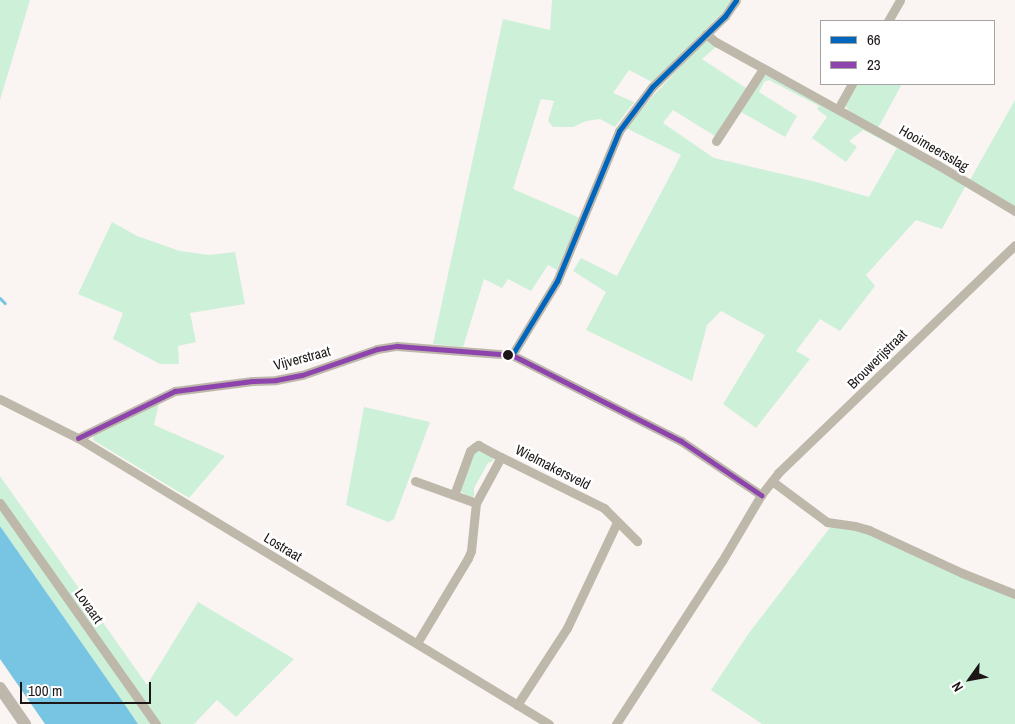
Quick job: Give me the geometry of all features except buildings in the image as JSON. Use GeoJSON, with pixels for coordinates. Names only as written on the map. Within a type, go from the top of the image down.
{"type":"FeatureCollection","features":[{"type":"Feature","properties":{"kind":"street"},"geometry":{"type":"LineString","coordinates":[[736,0],[730,10],[652,87],[619,131],[557,281],[512,355],[681,441],[761,495]]}},
{"type":"Feature","properties":{"kind":"street"},"geometry":{"type":"LineString","coordinates":[[889,20],[900,0]]}},
{"type":"Feature","properties":{"kind":"street","name":"Hooimeersslag"},"geometry":{"type":"LineString","coordinates":[[706,34],[763,69],[1015,211]]}},
{"type":"Feature","properties":{"kind":"street"},"geometry":{"type":"LineString","coordinates":[[716,142],[763,69]]}},
{"type":"Feature","properties":{"kind":"street"},"geometry":{"type":"LineString","coordinates":[[838,110],[851,85]]}},
{"type":"Feature","properties":{"kind":"street","name":"Brouwerijstraat"},"geometry":{"type":"LineString","coordinates":[[616,724],[722,561],[761,495],[772,481],[800,450],[1015,246]]}},
{"type":"Feature","properties":{"kind":"street","name":"Vijverstraat"},"geometry":{"type":"LineString","coordinates":[[78,438],[175,391],[252,381],[276,380],[302,375],[377,349],[397,346],[512,355]]}},
{"type":"Feature","properties":{"kind":"street","name":"Lostraat"},"geometry":{"type":"LineString","coordinates":[[0,399],[78,438],[549,724]]}},
{"type":"Feature","properties":{"kind":"street"},"geometry":{"type":"LineString","coordinates":[[454,495],[470,451],[478,445],[501,457]]}},
{"type":"Feature","properties":{"kind":"street","name":"Wielmakersveld"},"geometry":{"type":"LineString","coordinates":[[416,643],[468,558],[471,551],[476,503],[501,457],[604,508],[636,541]]}},
{"type":"Feature","properties":{"kind":"street"},"geometry":{"type":"LineString","coordinates":[[415,481],[476,503]]}},
{"type":"Feature","properties":{"kind":"street"},"geometry":{"type":"LineString","coordinates":[[772,481],[827,522],[869,530],[962,574],[1015,594]]}},
{"type":"Feature","properties":{"kind":"street","name":"Lovaart"},"geometry":{"type":"LineString","coordinates":[[0,503],[156,724]]}},
{"type":"Feature","properties":{"kind":"street"},"geometry":{"type":"LineString","coordinates":[[518,705],[567,628],[569,618],[617,522]]}},
{"type":"Feature","properties":{"kind":"street"},"geometry":{"type":"LineString","coordinates":[[0,688],[25,724]]}},
{"type":"Feature","properties":{"kind":"green space"},"geometry":{"type":"Polygon","coordinates":[[[0,0],[30,0],[0,100],[0,0]]]}},
{"type":"Feature","properties":{"kind":"green space"},"geometry":{"type":"Polygon","coordinates":[[[552,0],[732,0],[730,5],[652,82],[629,70],[613,93],[634,102],[615,127],[600,119],[586,121],[573,127],[553,127],[548,121],[554,101],[541,99],[513,189],[580,218],[557,270],[548,265],[531,291],[508,279],[502,288],[484,279],[463,347],[433,344],[503,19],[550,30],[552,0]]]}},
{"type":"Feature","properties":{"kind":"green space"},"geometry":{"type":"Polygon","coordinates":[[[707,39],[717,46],[702,59],[746,88],[715,136],[673,110],[663,123],[714,158],[816,182],[869,197],[897,148],[863,130],[849,141],[857,147],[846,162],[812,138],[827,117],[817,109],[819,106],[769,80],[764,82],[759,92],[797,116],[785,137],[741,112],[763,77],[767,74],[966,185],[942,229],[916,220],[866,275],[875,286],[840,331],[820,319],[796,351],[810,359],[756,428],[723,404],[765,335],[721,311],[707,325],[692,381],[586,330],[606,292],[573,271],[581,258],[617,276],[681,155],[626,128],[653,96],[707,39]]]}},
{"type":"Feature","properties":{"kind":"green space"},"geometry":{"type":"Polygon","coordinates":[[[855,85],[901,85],[878,128],[852,114],[846,107],[846,101],[855,85]]]}},
{"type":"Feature","properties":{"kind":"green space"},"geometry":{"type":"Polygon","coordinates":[[[1015,100],[1015,207],[970,180],[1015,100]]]}},
{"type":"Feature","properties":{"kind":"green space"},"geometry":{"type":"Polygon","coordinates":[[[112,222],[137,236],[180,251],[209,255],[235,252],[245,304],[190,313],[196,342],[178,346],[179,364],[160,364],[113,339],[123,313],[78,294],[112,222]]]}},
{"type":"Feature","properties":{"kind":"green space"},"geometry":{"type":"Polygon","coordinates":[[[159,403],[154,425],[225,456],[189,498],[93,440],[94,435],[159,403]]]}},
{"type":"Feature","properties":{"kind":"green space"},"geometry":{"type":"Polygon","coordinates":[[[364,407],[430,422],[394,519],[388,522],[346,505],[364,407]]]}},
{"type":"Feature","properties":{"kind":"green space"},"geometry":{"type":"Polygon","coordinates":[[[478,449],[492,456],[493,461],[488,463],[474,488],[474,496],[471,498],[460,491],[473,452],[478,449]]]}},
{"type":"Feature","properties":{"kind":"green space"},"geometry":{"type":"Polygon","coordinates":[[[0,476],[147,685],[198,602],[294,659],[236,717],[217,700],[194,724],[138,724],[0,526],[0,476]]]}},
{"type":"Feature","properties":{"kind":"green space"},"geometry":{"type":"Polygon","coordinates":[[[832,525],[859,529],[1015,599],[1015,724],[762,724],[711,690],[749,633],[832,525]]]}},
{"type":"Feature","properties":{"kind":"water"},"geometry":{"type":"Polygon","coordinates":[[[0,526],[138,724],[45,724],[0,659],[0,526]]]}},
{"type":"Feature","properties":{"kind":"waterway"},"geometry":{"type":"LineString","coordinates":[[0,298],[5,303]]}},
{"type":"Feature","properties":{"kind":"transit line","name":"66"},"geometry":{"type":"LineString","coordinates":[[512,355],[557,281],[619,131],[652,87],[725,16],[736,0]]}},
{"type":"Feature","properties":{"kind":"transit line","name":"23"},"geometry":{"type":"LineString","coordinates":[[78,438],[175,391],[252,381],[276,380],[302,375],[377,349],[397,346],[512,355],[681,441],[761,495]]}}]}
